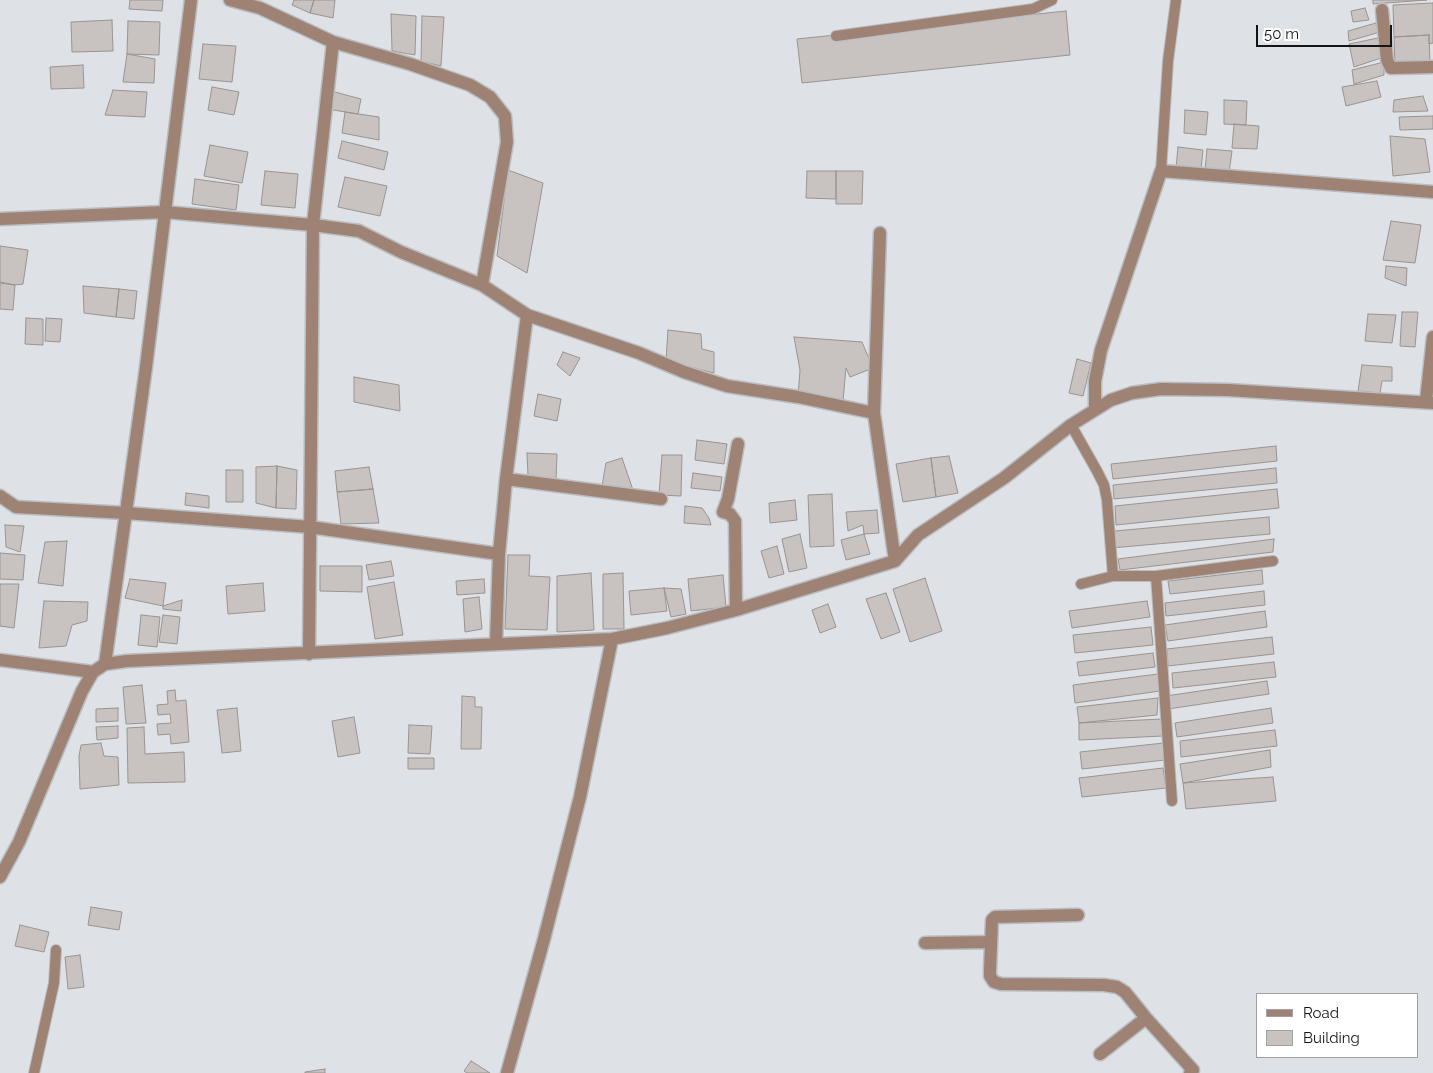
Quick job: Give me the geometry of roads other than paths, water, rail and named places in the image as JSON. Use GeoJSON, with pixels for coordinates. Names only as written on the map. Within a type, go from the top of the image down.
{"type":"FeatureCollection","features":[{"type":"Feature","properties":{"kind":"street"},"geometry":{"type":"LineString","coordinates":[[104,664],[146,367],[192,0]]}},
{"type":"Feature","properties":{"kind":"street"},"geometry":{"type":"LineString","coordinates":[[230,0],[260,8],[333,42],[410,64],[470,85],[490,97],[506,116],[507,142],[482,285]]}},
{"type":"Feature","properties":{"kind":"street"},"geometry":{"type":"LineString","coordinates":[[1382,10],[1387,60],[1391,68],[1433,67]]}},
{"type":"Feature","properties":{"kind":"street"},"geometry":{"type":"LineString","coordinates":[[309,654],[312,225],[333,42]]}},
{"type":"Feature","properties":{"kind":"street"},"geometry":{"type":"LineString","coordinates":[[1095,409],[1095,381],[1101,350],[1161,171],[1433,192]]}},
{"type":"Feature","properties":{"kind":"street"},"geometry":{"type":"LineString","coordinates":[[0,219],[164,212],[359,231],[401,252],[482,285],[527,314],[640,353],[684,372],[727,386],[798,397],[874,413]]}},
{"type":"Feature","properties":{"kind":"street"},"geometry":{"type":"LineString","coordinates":[[880,233],[874,413],[895,561]]}},
{"type":"Feature","properties":{"kind":"street"},"geometry":{"type":"LineString","coordinates":[[496,644],[506,479],[527,314]]}},
{"type":"Feature","properties":{"kind":"street"},"geometry":{"type":"LineString","coordinates":[[0,877],[19,842],[82,691],[93,672],[104,664],[127,661],[612,639],[667,628],[736,610],[895,561],[918,535],[1004,478],[1071,425],[1111,400],[1132,393],[1161,388],[1228,390],[1430,402],[1433,337]]}},
{"type":"Feature","properties":{"kind":"street"},"geometry":{"type":"LineString","coordinates":[[736,610],[735,521],[730,514],[723,512],[728,499],[738,444]]}},
{"type":"Feature","properties":{"kind":"street"},"geometry":{"type":"LineString","coordinates":[[506,479],[661,499]]}},
{"type":"Feature","properties":{"kind":"street"},"geometry":{"type":"LineString","coordinates":[[0,496],[16,507],[310,527],[500,554]]}},
{"type":"Feature","properties":{"kind":"street"},"geometry":{"type":"LineString","coordinates":[[507,1073],[544,939],[580,797],[612,639]]}},
{"type":"Feature","properties":{"kind":"street"},"geometry":{"type":"LineString","coordinates":[[0,660],[93,672]]}},
{"type":"Feature","properties":{"kind":"street"},"geometry":{"type":"LineString","coordinates":[[1078,915],[995,918],[992,920],[990,976],[994,982],[1002,984],[1104,985],[1117,987],[1125,992],[1193,1070],[1190,1073]]}},
{"type":"Feature","properties":{"kind":"street"},"geometry":{"type":"LineString","coordinates":[[925,943],[991,942]]}},
{"type":"Feature","properties":{"kind":"street"},"geometry":{"type":"LineString","coordinates":[[1100,1054],[1146,1018]]}},
{"type":"Feature","properties":{"kind":"lane"},"geometry":{"type":"LineString","coordinates":[[836,36],[1033,9],[1052,0]]}},
{"type":"Feature","properties":{"kind":"lane"},"geometry":{"type":"LineString","coordinates":[[1161,171],[1168,61],[1176,0]]}},
{"type":"Feature","properties":{"kind":"lane"},"geometry":{"type":"LineString","coordinates":[[1071,425],[1104,485],[1107,500],[1113,576]]}},
{"type":"Feature","properties":{"kind":"lane"},"geometry":{"type":"LineString","coordinates":[[1081,584],[1113,576],[1156,576],[1273,561]]}},
{"type":"Feature","properties":{"kind":"lane"},"geometry":{"type":"LineString","coordinates":[[1156,576],[1172,801]]}},
{"type":"Feature","properties":{"kind":"lane"},"geometry":{"type":"LineString","coordinates":[[34,1073],[54,983],[56,950]]}}]}
